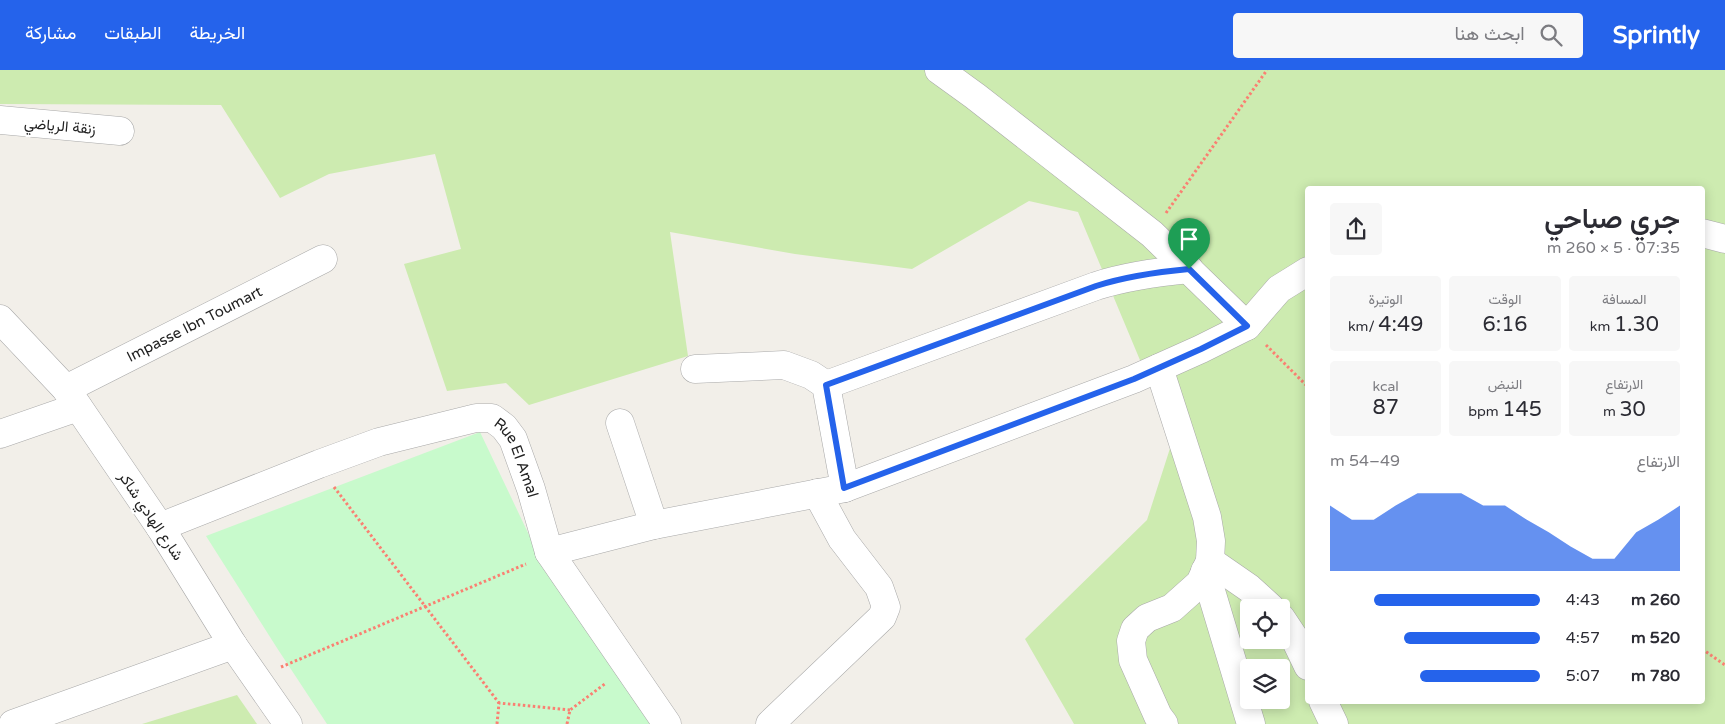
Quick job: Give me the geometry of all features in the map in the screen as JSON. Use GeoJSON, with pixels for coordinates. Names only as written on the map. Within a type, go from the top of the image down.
{"type":"FeatureCollection","features":[{"type":"Feature","properties":{"kind":"street"},"geometry":{"type":"LineString","coordinates":[[939,70],[1152,234],[1247,326]]}},
{"type":"Feature","properties":{"kind":"street","name":"زنقة الرياضي"},"geometry":{"type":"LineString","coordinates":[[0,120],[120,131]]}},
{"type":"Feature","properties":{"kind":"street"},"geometry":{"type":"LineString","coordinates":[[1705,234],[1725,239]]}},
{"type":"Feature","properties":{"kind":"street","name":"Impasse Ibn Toumart"},"geometry":{"type":"LineString","coordinates":[[0,434],[72,398],[323,259]]}},
{"type":"Feature","properties":{"kind":"street"},"geometry":{"type":"LineString","coordinates":[[826,385],[1120,278],[1189,269]]}},
{"type":"Feature","properties":{"kind":"street"},"geometry":{"type":"LineString","coordinates":[[548,552],[654,525],[844,488],[1134,379],[1201,349],[1247,326],[1279,290],[1305,273]]}},
{"type":"Feature","properties":{"kind":"street","name":"شارع الهادي شاكر"},"geometry":{"type":"LineString","coordinates":[[0,319],[72,398],[160,527],[233,645],[258,678],[288,724]]}},
{"type":"Feature","properties":{"kind":"street"},"geometry":{"type":"LineString","coordinates":[[695,369],[784,366],[811,375],[826,385],[844,488]]}},
{"type":"Feature","properties":{"kind":"street"},"geometry":{"type":"LineString","coordinates":[[1159,368],[1207,516],[1211,540],[1208,566],[1200,583],[1172,608],[1147,618],[1134,629],[1131,641],[1132,660],[1158,716],[1164,724]]}},
{"type":"Feature","properties":{"kind":"street","name":"Rue El Amal"},"geometry":{"type":"LineString","coordinates":[[160,527],[379,442],[476,418],[492,418],[504,427],[513,439],[531,489],[548,552],[667,724]]}},
{"type":"Feature","properties":{"kind":"street"},"geometry":{"type":"LineString","coordinates":[[620,423],[654,525]]}},
{"type":"Feature","properties":{"kind":"street"},"geometry":{"type":"LineString","coordinates":[[770,724],[882,617],[886,607],[879,587],[842,539],[816,493]]}},
{"type":"Feature","properties":{"kind":"street"},"geometry":{"type":"LineString","coordinates":[[1208,566],[1249,588],[1261,599]]}},
{"type":"Feature","properties":{"kind":"street"},"geometry":{"type":"LineString","coordinates":[[1208,566],[1251,724]]}},
{"type":"Feature","properties":{"kind":"street"},"geometry":{"type":"LineString","coordinates":[[1290,632],[1305,660]]}},
{"type":"Feature","properties":{"kind":"street"},"geometry":{"type":"LineString","coordinates":[[13,724],[233,645]]}},
{"type":"Feature","properties":{"kind":"street"},"geometry":{"type":"LineString","coordinates":[[1325,704],[1334,724]]}},
{"type":"Feature","properties":{"kind":"path"},"geometry":{"type":"LineString","coordinates":[[1152,234],[1267,70]]}},
{"type":"Feature","properties":{"kind":"path"},"geometry":{"type":"LineString","coordinates":[[1247,326],[1305,384]]}},
{"type":"Feature","properties":{"kind":"path"},"geometry":{"type":"LineString","coordinates":[[319,464],[334,487],[499,703],[497,724]]}},
{"type":"Feature","properties":{"kind":"path"},"geometry":{"type":"LineString","coordinates":[[258,678],[540,558],[548,552]]}},
{"type":"Feature","properties":{"kind":"path"},"geometry":{"type":"LineString","coordinates":[[1705,651],[1725,665]]}},
{"type":"Feature","properties":{"kind":"path"},"geometry":{"type":"LineString","coordinates":[[567,724],[570,710],[628,666]]}},
{"type":"Feature","properties":{"kind":"path"},"geometry":{"type":"LineString","coordinates":[[499,703],[570,710]]}},
{"type":"Feature","properties":{"kind":"green space"},"geometry":{"type":"Polygon","coordinates":[[[0,70],[1725,70],[1725,724],[1074,724],[1025,639],[1147,520],[1173,439],[1078,212],[1029,201],[912,269],[795,254],[670,232],[688,356],[529,405],[506,383],[447,391],[404,264],[461,249],[435,154],[329,174],[280,198],[221,105],[0,104],[0,70]]]}},
{"type":"Feature","properties":{"kind":"green space"},"geometry":{"type":"Polygon","coordinates":[[[480,432],[540,558],[650,724],[327,724],[206,536],[480,432]]]}},
{"type":"Feature","properties":{"kind":"green space"},"geometry":{"type":"Polygon","coordinates":[[[237,695],[257,724],[142,724],[237,695]]]}},
{"type":"Feature","properties":{"kind":"route"},"geometry":{"type":"LineString","coordinates":[[1189,269],[1247,326],[1134,379],[844,488],[826,385],[1120,278],[1189,269]]}}]}
